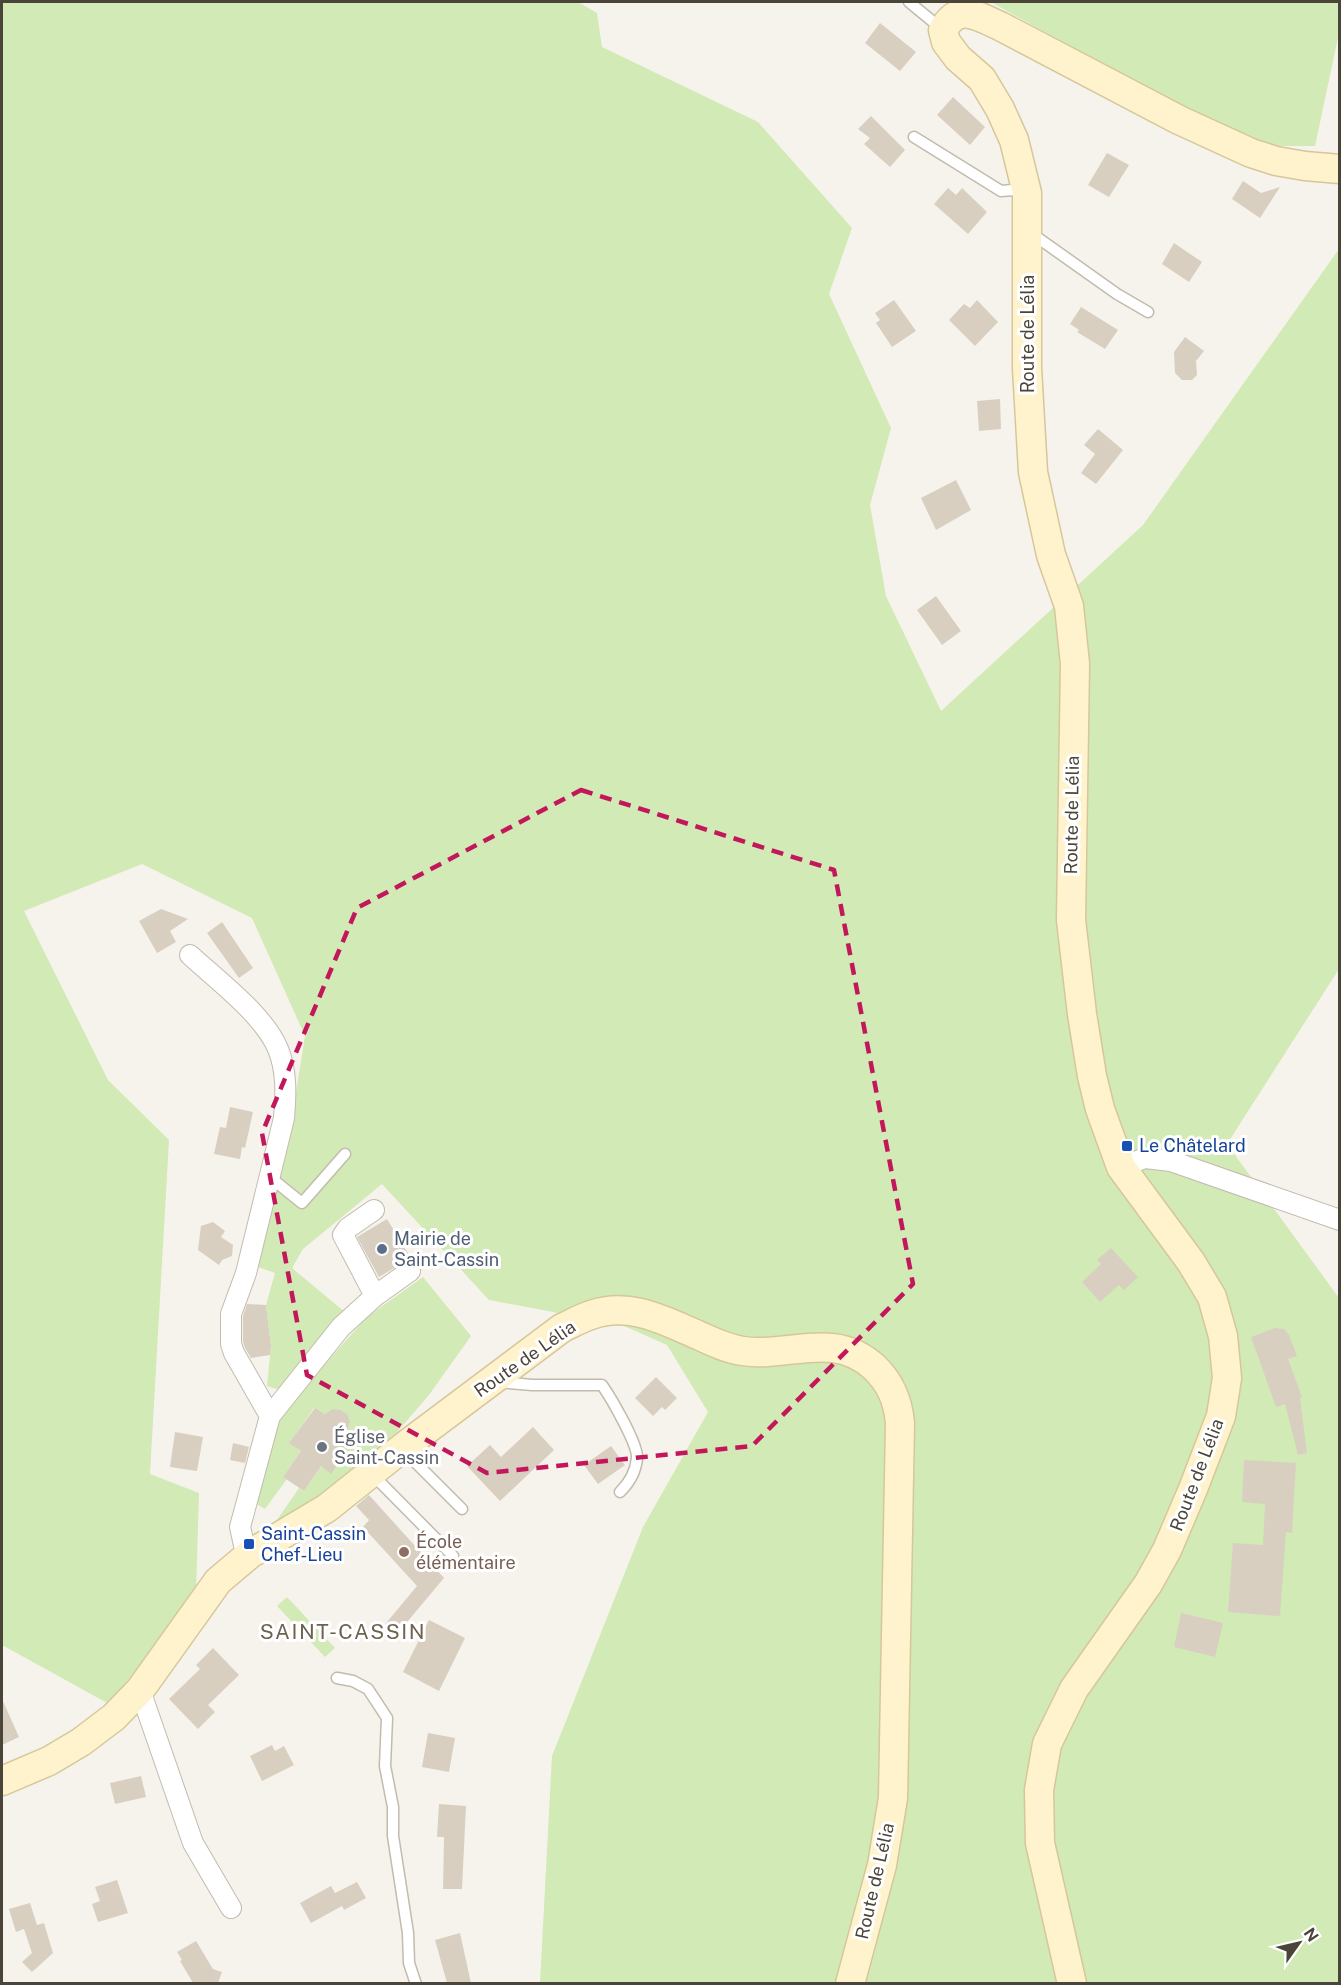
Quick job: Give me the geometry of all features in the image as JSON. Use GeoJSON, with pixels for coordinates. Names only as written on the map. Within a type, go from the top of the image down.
{"type":"FeatureCollection","features":[{"type":"Feature","properties":{"kind":"street"},"geometry":{"type":"LineString","coordinates":[[943,30],[949,18],[957,14],[971,14],[1010,31],[1179,120],[1251,153],[1295,164],[1340,169]]}},
{"type":"Feature","properties":{"kind":"street","name":"Route de Lélia"},"geometry":{"type":"LineString","coordinates":[[943,30],[946,42],[958,58],[982,79],[1000,109],[1014,140],[1026,189],[1027,368],[1033,472],[1051,555],[1069,606],[1074,664],[1071,920],[1092,1076],[1100,1109],[1121,1167],[1191,1262],[1212,1297],[1223,1336],[1227,1378],[1221,1416],[1167,1550],[1148,1584],[1074,1689],[1047,1744],[1039,1790],[1040,1843],[1072,1983]]}},
{"type":"Feature","properties":{"kind":"street"},"geometry":{"type":"LineString","coordinates":[[190,956],[246,1006],[263,1026],[278,1048],[285,1074],[284,1118],[246,1273],[231,1314],[230,1331],[234,1353],[270,1416]]}},
{"type":"Feature","properties":{"kind":"street"},"geometry":{"type":"LineString","coordinates":[[1121,1167],[1145,1158],[1171,1161],[1340,1220]]}},
{"type":"Feature","properties":{"kind":"street"},"geometry":{"type":"LineString","coordinates":[[374,1210],[348,1228],[343,1235],[375,1296]]}},
{"type":"Feature","properties":{"kind":"street"},"geometry":{"type":"LineString","coordinates":[[250,1554],[244,1545],[240,1527],[270,1416],[341,1327],[375,1296],[410,1271]]}},
{"type":"Feature","properties":{"kind":"street","name":"Route de Lélia"},"geometry":{"type":"LineString","coordinates":[[2,1781],[49,1761],[81,1742],[114,1717],[140,1690],[218,1581],[250,1554],[327,1508],[562,1328],[591,1315],[610,1310],[629,1310],[651,1315],[724,1346],[742,1351],[765,1353],[825,1346],[848,1350],[864,1358],[889,1385],[898,1405],[900,1423],[893,1798],[882,1864],[850,1983]]}},
{"type":"Feature","properties":{"kind":"street"},"geometry":{"type":"LineString","coordinates":[[140,1690],[193,1843],[231,1908]]}},
{"type":"Feature","properties":{"kind":"lane"},"geometry":{"type":"LineString","coordinates":[[909,2],[943,30]]}},
{"type":"Feature","properties":{"kind":"lane"},"geometry":{"type":"LineString","coordinates":[[914,137],[1001,191],[1026,189]]}},
{"type":"Feature","properties":{"kind":"lane"},"geometry":{"type":"LineString","coordinates":[[1028,231],[1117,294],[1148,312]]}},
{"type":"Feature","properties":{"kind":"lane"},"geometry":{"type":"LineString","coordinates":[[271,1178],[302,1203],[345,1154]]}},
{"type":"Feature","properties":{"kind":"lane"},"geometry":{"type":"LineString","coordinates":[[492,1381],[532,1385],[602,1385],[619,1412],[638,1457],[630,1482],[620,1492]]}},
{"type":"Feature","properties":{"kind":"lane"},"geometry":{"type":"LineString","coordinates":[[402,1449],[462,1509]]}},
{"type":"Feature","properties":{"kind":"lane"},"geometry":{"type":"LineString","coordinates":[[370,1473],[453,1556]]}},
{"type":"Feature","properties":{"kind":"lane"},"geometry":{"type":"LineString","coordinates":[[337,1678],[353,1681],[368,1689],[387,1718],[385,1767],[393,1807],[393,1836],[408,1933],[410,1963],[416,1983]]}},
{"type":"Feature","properties":{"kind":"highlighted area"},"geometry":{"type":"Polygon","coordinates":[[[581,790],[834,870],[913,1284],[752,1446],[487,1473],[307,1375],[262,1133],[357,908],[581,790]]]}},
{"type":"Feature","properties":{"kind":"green space"},"geometry":{"type":"Polygon","coordinates":[[[2,2],[578,2],[597,13],[602,47],[758,122],[852,228],[829,294],[891,428],[870,505],[886,596],[941,711],[1143,525],[1339,249],[1339,969],[1227,1144],[1339,1298],[1339,1983],[540,1983],[552,1756],[643,1527],[708,1412],[667,1345],[622,1325],[489,1300],[382,1184],[303,1249],[292,1268],[346,1313],[286,1392],[267,1386],[271,1346],[266,1305],[275,1273],[255,1266],[294,1105],[305,1036],[252,918],[142,864],[24,911],[108,1080],[169,1140],[150,1474],[199,1493],[196,1593],[109,1704],[2,1645],[2,2]]]}},
{"type":"Feature","properties":{"kind":"green space"},"geometry":{"type":"Polygon","coordinates":[[[991,2],[1339,2],[1339,33],[1315,146],[1247,146],[991,2]]]}},
{"type":"Feature","properties":{"kind":"green space"},"geometry":{"type":"Polygon","coordinates":[[[423,1277],[471,1336],[429,1395],[391,1439],[324,1500],[283,1524],[277,1520],[299,1488],[304,1491],[321,1466],[331,1473],[356,1438],[347,1431],[350,1422],[343,1411],[333,1410],[325,1414],[314,1408],[290,1442],[301,1451],[283,1477],[287,1479],[265,1509],[253,1502],[273,1429],[306,1385],[367,1317],[423,1277]]]}},
{"type":"Feature","properties":{"kind":"green space"},"geometry":{"type":"Polygon","coordinates":[[[287,1597],[335,1648],[325,1657],[277,1606],[287,1597]]]}},
{"type":"Feature","properties":{"kind":"building"},"geometry":{"type":"Polygon","coordinates":[[[880,23],[916,52],[900,71],[865,43],[880,23]]]}},
{"type":"Feature","properties":{"kind":"building"},"geometry":{"type":"Polygon","coordinates":[[[953,97],[985,127],[970,145],[937,115],[953,97]]]}},
{"type":"Feature","properties":{"kind":"building"},"geometry":{"type":"Polygon","coordinates":[[[871,116],[905,150],[890,167],[864,144],[870,138],[858,129],[871,116]]]}},
{"type":"Feature","properties":{"kind":"building"},"geometry":{"type":"Polygon","coordinates":[[[1107,153],[1129,165],[1109,197],[1088,185],[1107,153]]]}},
{"type":"Feature","properties":{"kind":"building"},"geometry":{"type":"Polygon","coordinates":[[[1243,181],[1261,193],[1280,187],[1260,218],[1232,199],[1243,181]]]}},
{"type":"Feature","properties":{"kind":"building"},"geometry":{"type":"Polygon","coordinates":[[[948,188],[956,195],[962,188],[987,212],[968,234],[934,204],[948,188]]]}},
{"type":"Feature","properties":{"kind":"building"},"geometry":{"type":"Polygon","coordinates":[[[1174,243],[1202,262],[1189,282],[1162,264],[1174,243]]]}},
{"type":"Feature","properties":{"kind":"building"},"geometry":{"type":"Polygon","coordinates":[[[894,300],[916,331],[892,347],[876,323],[880,320],[875,313],[894,300]]]}},
{"type":"Feature","properties":{"kind":"building"},"geometry":{"type":"Polygon","coordinates":[[[977,300],[998,322],[975,346],[949,320],[964,304],[970,308],[977,300]]]}},
{"type":"Feature","properties":{"kind":"building"},"geometry":{"type":"Polygon","coordinates":[[[1081,307],[1118,330],[1105,349],[1077,332],[1079,330],[1070,324],[1081,307]]]}},
{"type":"Feature","properties":{"kind":"building"},"geometry":{"type":"Polygon","coordinates":[[[1185,337],[1204,351],[1196,361],[1197,375],[1192,380],[1182,380],[1175,373],[1174,352],[1185,337]]]}},
{"type":"Feature","properties":{"kind":"building"},"geometry":{"type":"Polygon","coordinates":[[[1000,399],[1001,429],[979,431],[977,401],[1000,399]]]}},
{"type":"Feature","properties":{"kind":"building"},"geometry":{"type":"Polygon","coordinates":[[[1098,429],[1123,450],[1096,484],[1081,473],[1095,454],[1084,445],[1098,429]]]}},
{"type":"Feature","properties":{"kind":"building"},"geometry":{"type":"Polygon","coordinates":[[[956,480],[971,510],[936,530],[921,498],[956,480]]]}},
{"type":"Feature","properties":{"kind":"building"},"geometry":{"type":"Polygon","coordinates":[[[936,596],[961,631],[942,645],[917,610],[936,596]]]}},
{"type":"Feature","properties":{"kind":"building"},"geometry":{"type":"Polygon","coordinates":[[[161,909],[188,919],[170,931],[176,942],[157,953],[139,921],[161,909]]]}},
{"type":"Feature","properties":{"kind":"building"},"geometry":{"type":"Polygon","coordinates":[[[222,922],[253,968],[239,978],[207,933],[222,922]]]}},
{"type":"Feature","properties":{"kind":"building"},"geometry":{"type":"Polygon","coordinates":[[[230,1107],[253,1112],[245,1148],[242,1147],[240,1159],[214,1154],[220,1127],[226,1128],[230,1107]]]}},
{"type":"Feature","properties":{"kind":"building","name":"Mairie de Saint-Cassin"},"geometry":{"type":"Polygon","coordinates":[[[387,1219],[411,1258],[379,1277],[357,1237],[387,1219]]]}},
{"type":"Feature","properties":{"kind":"building"},"geometry":{"type":"Polygon","coordinates":[[[213,1222],[225,1231],[221,1237],[233,1245],[232,1256],[222,1260],[219,1265],[198,1250],[201,1226],[213,1222]]]}},
{"type":"Feature","properties":{"kind":"building"},"geometry":{"type":"Polygon","coordinates":[[[1111,1248],[1138,1277],[1124,1290],[1119,1285],[1100,1302],[1082,1282],[1101,1264],[1097,1260],[1111,1248]]]}},
{"type":"Feature","properties":{"kind":"building"},"geometry":{"type":"Polygon","coordinates":[[[247,1304],[266,1305],[270,1355],[251,1358],[245,1348],[243,1316],[247,1304]]]}},
{"type":"Feature","properties":{"kind":"building"},"geometry":{"type":"Polygon","coordinates":[[[1275,1328],[1284,1329],[1289,1335],[1297,1356],[1288,1359],[1302,1397],[1300,1398],[1307,1453],[1298,1455],[1285,1404],[1276,1407],[1251,1337],[1275,1328]]]}},
{"type":"Feature","properties":{"kind":"building"},"geometry":{"type":"Polygon","coordinates":[[[656,1377],[677,1398],[665,1410],[662,1407],[653,1416],[635,1398],[656,1377]]]}},
{"type":"Feature","properties":{"kind":"building","name":"Église Saint-Cassin"},"geometry":{"type":"Polygon","coordinates":[[[315,1408],[325,1414],[333,1409],[347,1414],[350,1422],[347,1431],[356,1437],[331,1474],[321,1466],[304,1491],[283,1477],[301,1451],[289,1443],[315,1408]]]}},
{"type":"Feature","properties":{"kind":"building"},"geometry":{"type":"Polygon","coordinates":[[[533,1427],[554,1450],[500,1501],[467,1466],[490,1445],[501,1457],[533,1427]]]}},
{"type":"Feature","properties":{"kind":"building"},"geometry":{"type":"Polygon","coordinates":[[[175,1432],[203,1437],[197,1471],[170,1467],[175,1432]]]}},
{"type":"Feature","properties":{"kind":"building"},"geometry":{"type":"Polygon","coordinates":[[[233,1443],[249,1447],[245,1463],[230,1460],[233,1443]]]}},
{"type":"Feature","properties":{"kind":"building"},"geometry":{"type":"Polygon","coordinates":[[[611,1446],[625,1465],[598,1484],[584,1465],[611,1446]]]}},
{"type":"Feature","properties":{"kind":"building"},"geometry":{"type":"Polygon","coordinates":[[[1244,1460],[1296,1463],[1292,1533],[1286,1532],[1280,1616],[1228,1612],[1233,1543],[1263,1545],[1265,1504],[1242,1502],[1244,1460]]]}},
{"type":"Feature","properties":{"kind":"building","name":"École élémentaire"},"geometry":{"type":"Polygon","coordinates":[[[369,1495],[444,1578],[392,1640],[382,1628],[417,1586],[363,1527],[369,1520],[356,1506],[369,1495]]]}},
{"type":"Feature","properties":{"kind":"building"},"geometry":{"type":"Polygon","coordinates":[[[1181,1613],[1223,1623],[1215,1657],[1174,1647],[1181,1613]]]}},
{"type":"Feature","properties":{"kind":"building"},"geometry":{"type":"Polygon","coordinates":[[[429,1620],[465,1638],[439,1691],[403,1672],[429,1620]]]}},
{"type":"Feature","properties":{"kind":"building"},"geometry":{"type":"Polygon","coordinates":[[[213,1648],[239,1675],[208,1705],[215,1712],[198,1729],[169,1699],[200,1669],[196,1665],[213,1648]]]}},
{"type":"Feature","properties":{"kind":"building"},"geometry":{"type":"Polygon","coordinates":[[[2,1699],[19,1737],[2,1745],[2,1699]]]}},
{"type":"Feature","properties":{"kind":"building"},"geometry":{"type":"Polygon","coordinates":[[[428,1733],[455,1738],[449,1772],[422,1767],[428,1733]]]}},
{"type":"Feature","properties":{"kind":"building"},"geometry":{"type":"Polygon","coordinates":[[[272,1745],[275,1751],[284,1746],[294,1765],[262,1781],[250,1756],[272,1745]]]}},
{"type":"Feature","properties":{"kind":"building"},"geometry":{"type":"Polygon","coordinates":[[[141,1776],[146,1797],[115,1804],[110,1783],[141,1776]]]}},
{"type":"Feature","properties":{"kind":"building"},"geometry":{"type":"Polygon","coordinates":[[[439,1804],[466,1806],[462,1889],[443,1889],[444,1837],[437,1837],[439,1804]]]}},
{"type":"Feature","properties":{"kind":"building"},"geometry":{"type":"Polygon","coordinates":[[[117,1880],[128,1913],[98,1922],[92,1904],[100,1901],[95,1887],[117,1880]]]}},
{"type":"Feature","properties":{"kind":"building"},"geometry":{"type":"Polygon","coordinates":[[[357,1882],[366,1898],[344,1910],[342,1906],[311,1923],[300,1903],[331,1886],[335,1893],[357,1882]]]}},
{"type":"Feature","properties":{"kind":"building"},"geometry":{"type":"Polygon","coordinates":[[[30,1903],[37,1925],[44,1923],[53,1953],[32,1972],[22,1962],[32,1953],[24,1929],[16,1932],[9,1909],[30,1903]]]}},
{"type":"Feature","properties":{"kind":"building"},"geometry":{"type":"Polygon","coordinates":[[[460,1933],[471,1983],[447,1983],[435,1940],[460,1933]]]}},
{"type":"Feature","properties":{"kind":"building"},"geometry":{"type":"Polygon","coordinates":[[[196,1941],[213,1969],[222,1972],[218,1983],[193,1983],[180,1961],[182,1960],[177,1952],[196,1941]]]}},
{"type":"Feature","properties":{"kind":"place","name":"Le Châtelard"},"geometry":{"type":"Point","coordinates":[1127,1146]}},
{"type":"Feature","properties":{"kind":"place","name":"Mairie de Saint-Cassin"},"geometry":{"type":"Point","coordinates":[382,1249]}},
{"type":"Feature","properties":{"kind":"place","name":"Église Saint-Cassin"},"geometry":{"type":"Point","coordinates":[322,1447]}},
{"type":"Feature","properties":{"kind":"place","name":"Saint-Cassin Chef-Lieu"},"geometry":{"type":"Point","coordinates":[249,1544]}},
{"type":"Feature","properties":{"kind":"place","name":"École élémentaire"},"geometry":{"type":"Point","coordinates":[404,1552]}},
{"type":"Feature","properties":{"kind":"district","name":"SAINT-CASSIN"},"geometry":{"type":"Point","coordinates":[343,1632]}}]}
